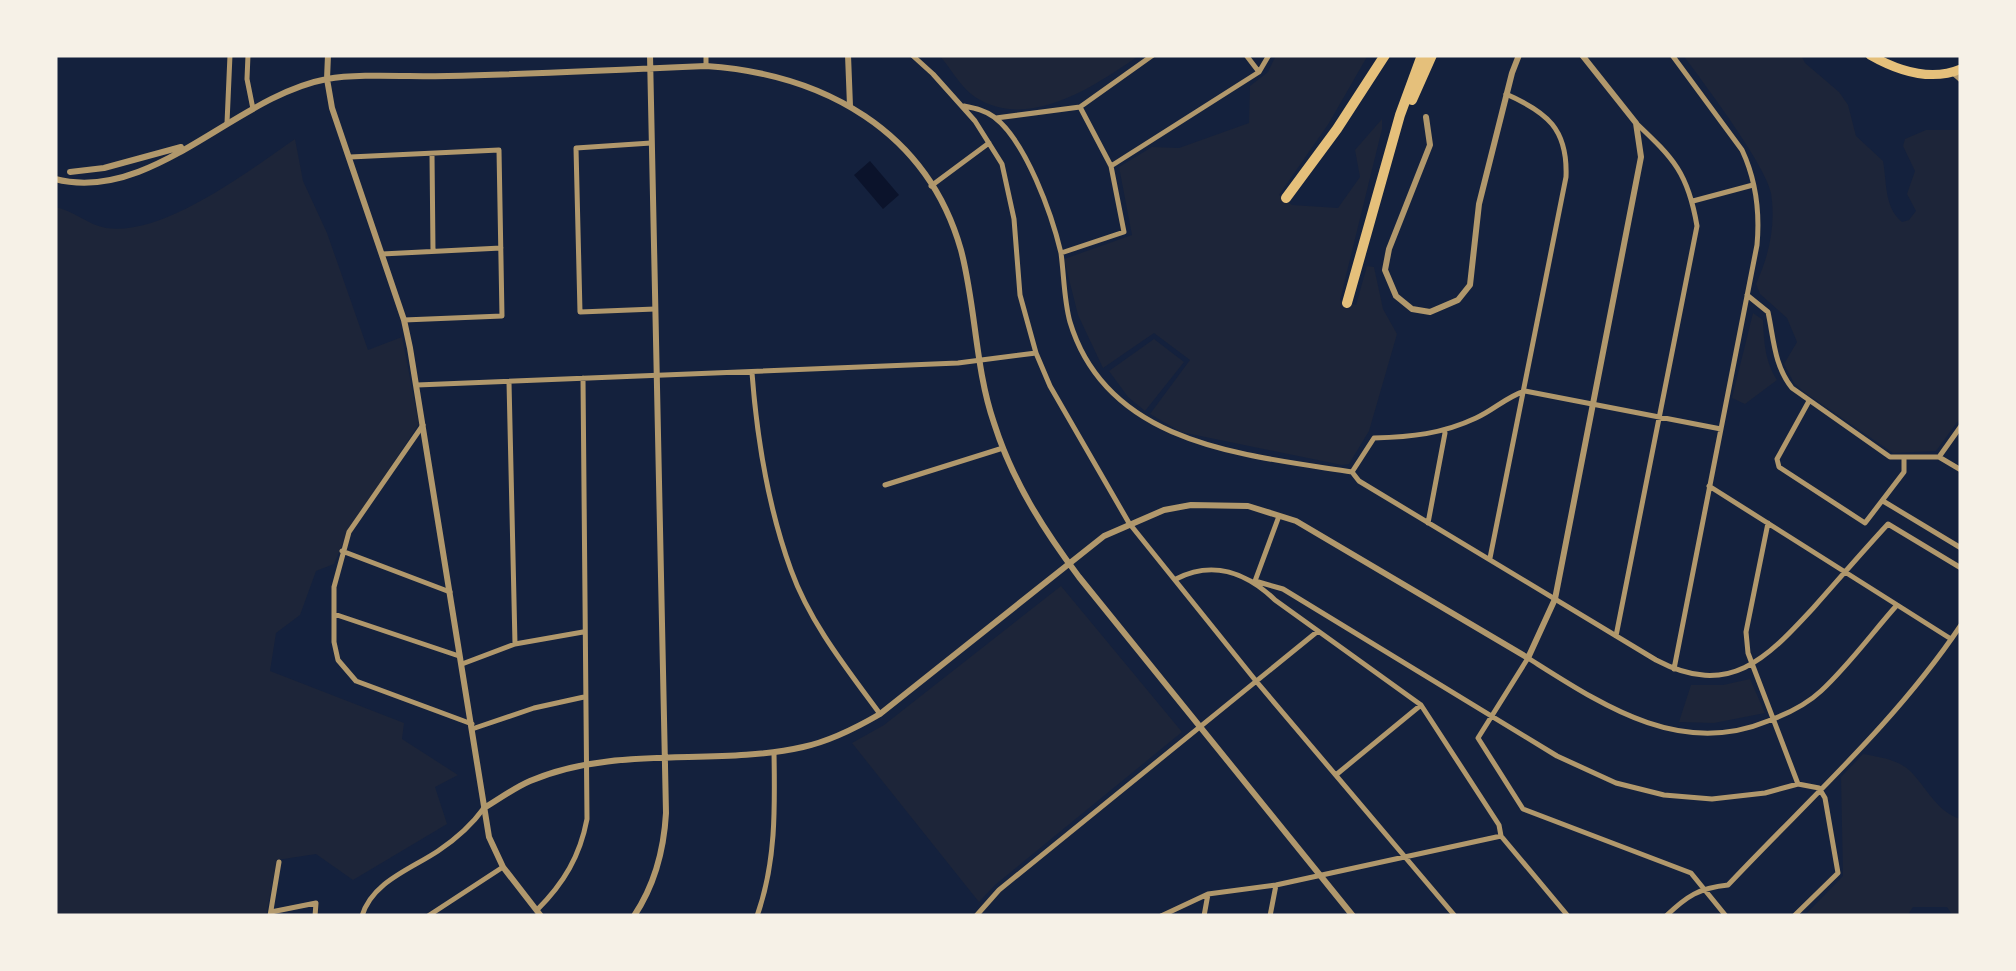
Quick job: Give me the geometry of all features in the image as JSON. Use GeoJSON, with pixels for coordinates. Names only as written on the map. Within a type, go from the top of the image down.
{"type":"FeatureCollection","features":[{"type":"Feature","properties":{"kind":"highway"},"geometry":{"type":"LineString","coordinates":[[1286,198],[1384,55]]}},
{"type":"Feature","properties":{"kind":"highway"},"geometry":{"type":"LineString","coordinates":[[1347,303],[1370,214],[1422,55]]}},
{"type":"Feature","properties":{"kind":"highway"},"geometry":{"type":"LineString","coordinates":[[1370,214],[1432,55]]}},
{"type":"Feature","properties":{"kind":"main road"},"geometry":{"type":"LineString","coordinates":[[1870,55],[1914,74],[1958,74]]}},
{"type":"Feature","properties":{"kind":"street"},"geometry":{"type":"LineString","coordinates":[[227,124],[230,55]]}},
{"type":"Feature","properties":{"kind":"street"},"geometry":{"type":"LineString","coordinates":[[248,55],[247,79],[253,109]]}},
{"type":"Feature","properties":{"kind":"street"},"geometry":{"type":"LineString","coordinates":[[328,55],[328,97],[404,320],[489,837],[503,866],[539,913],[564,879],[583,840],[587,819],[583,378]]}},
{"type":"Feature","properties":{"kind":"street"},"geometry":{"type":"LineString","coordinates":[[634,916],[651,884],[666,829],[650,55]]}},
{"type":"Feature","properties":{"kind":"street"},"geometry":{"type":"LineString","coordinates":[[706,55],[706,66]]}},
{"type":"Feature","properties":{"kind":"street"},"geometry":{"type":"LineString","coordinates":[[848,55],[850,106]]}},
{"type":"Feature","properties":{"kind":"street"},"geometry":{"type":"LineString","coordinates":[[912,55],[961,106],[1002,164],[1010,198],[1020,295],[1036,353],[1050,386],[1129,523],[1256,681],[1455,916]]}},
{"type":"Feature","properties":{"kind":"street"},"geometry":{"type":"LineString","coordinates":[[961,106],[996,118],[1080,108],[1153,55]]}},
{"type":"Feature","properties":{"kind":"street"},"geometry":{"type":"LineString","coordinates":[[1246,55],[1259,72]]}},
{"type":"Feature","properties":{"kind":"street"},"geometry":{"type":"LineString","coordinates":[[1111,166],[1259,72],[1269,55]]}},
{"type":"Feature","properties":{"kind":"street"},"geometry":{"type":"LineString","coordinates":[[1426,117],[1430,144],[1388,249],[1385,270],[1396,296],[1412,309],[1430,312],[1458,300],[1470,285],[1479,204],[1519,55]]}},
{"type":"Feature","properties":{"kind":"street"},"geometry":{"type":"LineString","coordinates":[[1582,55],[1678,166],[1693,201],[1698,226],[1616,636]]}},
{"type":"Feature","properties":{"kind":"street"},"geometry":{"type":"LineString","coordinates":[[1672,55],[1742,150],[1754,185],[1758,230],[1674,669]]}},
{"type":"Feature","properties":{"kind":"street"},"geometry":{"type":"LineString","coordinates":[[55,182],[97,183],[167,160],[253,109],[327,79],[706,66],[783,77],[812,86],[850,106],[894,140],[931,186],[961,250],[992,419],[1026,497],[1069,564],[1350,915]]}},
{"type":"Feature","properties":{"kind":"street"},"geometry":{"type":"LineString","coordinates":[[1490,560],[1567,156],[1564,142],[1544,114],[1506,94]]}},
{"type":"Feature","properties":{"kind":"street"},"geometry":{"type":"LineString","coordinates":[[1061,253],[1124,232],[1111,166],[1080,108]]}},
{"type":"Feature","properties":{"kind":"street"},"geometry":{"type":"LineString","coordinates":[[996,118],[1035,178],[1053,220],[1070,322],[1094,375],[1130,410],[1160,429],[1194,441],[1352,472],[1360,481],[1428,523],[1674,669],[1711,675],[1752,666],[1776,649],[1888,524],[1961,568]]}},
{"type":"Feature","properties":{"kind":"street"},"geometry":{"type":"LineString","coordinates":[[1636,122],[1641,141],[1639,170],[1556,598],[1528,658],[1478,738],[1523,809],[1691,873],[1726,916]]}},
{"type":"Feature","properties":{"kind":"street"},"geometry":{"type":"LineString","coordinates":[[652,143],[576,148],[580,312],[655,309]]}},
{"type":"Feature","properties":{"kind":"street"},"geometry":{"type":"LineString","coordinates":[[931,186],[989,143]]}},
{"type":"Feature","properties":{"kind":"street"},"geometry":{"type":"LineString","coordinates":[[70,172],[104,168],[187,146]]}},
{"type":"Feature","properties":{"kind":"street"},"geometry":{"type":"LineString","coordinates":[[346,157],[499,150],[502,316],[404,320]]}},
{"type":"Feature","properties":{"kind":"street"},"geometry":{"type":"LineString","coordinates":[[432,153],[433,251]]}},
{"type":"Feature","properties":{"kind":"street"},"geometry":{"type":"LineString","coordinates":[[1693,201],[1754,185]]}},
{"type":"Feature","properties":{"kind":"street"},"geometry":{"type":"LineString","coordinates":[[382,254],[500,248]]}},
{"type":"Feature","properties":{"kind":"street"},"geometry":{"type":"LineString","coordinates":[[1747,295],[1768,312],[1781,374],[1792,388],[1890,458],[1940,456],[1961,470]]}},
{"type":"Feature","properties":{"kind":"street"},"geometry":{"type":"LineString","coordinates":[[416,385],[980,361],[1036,353]]}},
{"type":"Feature","properties":{"kind":"street"},"geometry":{"type":"LineString","coordinates":[[752,372],[764,470],[792,573],[831,646],[880,714]]}},
{"type":"Feature","properties":{"kind":"street"},"geometry":{"type":"LineString","coordinates":[[509,382],[515,644]]}},
{"type":"Feature","properties":{"kind":"street"},"geometry":{"type":"LineString","coordinates":[[1352,472],[1374,438],[1445,431],[1480,417],[1506,397],[1525,391],[1721,429]]}},
{"type":"Feature","properties":{"kind":"street"},"geometry":{"type":"LineString","coordinates":[[1809,401],[1777,459],[1779,467],[1865,523],[1904,472],[1904,459]]}},
{"type":"Feature","properties":{"kind":"street"},"geometry":{"type":"LineString","coordinates":[[422,425],[349,532],[342,551],[334,587],[334,642],[338,660],[346,672],[367,687],[472,727],[584,697]]}},
{"type":"Feature","properties":{"kind":"street"},"geometry":{"type":"LineString","coordinates":[[1940,456],[1961,426]]}},
{"type":"Feature","properties":{"kind":"street"},"geometry":{"type":"LineString","coordinates":[[1428,523],[1445,431]]}},
{"type":"Feature","properties":{"kind":"street"},"geometry":{"type":"LineString","coordinates":[[885,485],[1003,448]]}},
{"type":"Feature","properties":{"kind":"street"},"geometry":{"type":"LineString","coordinates":[[1709,486],[1951,639]]}},
{"type":"Feature","properties":{"kind":"street"},"geometry":{"type":"LineString","coordinates":[[1883,500],[1961,548]]}},
{"type":"Feature","properties":{"kind":"street"},"geometry":{"type":"LineString","coordinates":[[362,916],[378,890],[470,827],[484,808],[531,781],[586,765],[774,753],[840,736],[880,714],[1104,536],[1164,510],[1218,503],[1280,514],[1317,532],[1616,710],[1660,728],[1700,734],[1741,730],[1774,719],[1820,692],[1897,605]]}},
{"type":"Feature","properties":{"kind":"street"},"geometry":{"type":"LineString","coordinates":[[1255,581],[1280,514]]}},
{"type":"Feature","properties":{"kind":"street"},"geometry":{"type":"LineString","coordinates":[[1768,522],[1746,632],[1752,666],[1798,784]]}},
{"type":"Feature","properties":{"kind":"street"},"geometry":{"type":"LineString","coordinates":[[342,551],[450,592]]}},
{"type":"Feature","properties":{"kind":"street"},"geometry":{"type":"LineString","coordinates":[[1176,579],[1188,573],[1224,571],[1283,588],[1578,768],[1636,790],[1712,799],[1765,794],[1798,784],[1819,788],[1825,798],[1838,873],[1794,916]]}},
{"type":"Feature","properties":{"kind":"street"},"geometry":{"type":"LineString","coordinates":[[1255,581],[1275,600],[1421,705],[1499,825],[1501,836],[1568,916]]}},
{"type":"Feature","properties":{"kind":"street"},"geometry":{"type":"LineString","coordinates":[[334,614],[461,660],[515,644],[583,632]]}},
{"type":"Feature","properties":{"kind":"street"},"geometry":{"type":"LineString","coordinates":[[1666,916],[1688,894],[1728,885],[1888,721],[1961,625]]}},
{"type":"Feature","properties":{"kind":"street"},"geometry":{"type":"LineString","coordinates":[[976,916],[999,890],[1318,632]]}},
{"type":"Feature","properties":{"kind":"street"},"geometry":{"type":"LineString","coordinates":[[1337,774],[1421,705]]}},
{"type":"Feature","properties":{"kind":"street"},"geometry":{"type":"LineString","coordinates":[[757,916],[769,871],[775,824],[774,753]]}},
{"type":"Feature","properties":{"kind":"street"},"geometry":{"type":"LineString","coordinates":[[1160,916],[1208,894],[1276,885],[1501,836]]}},
{"type":"Feature","properties":{"kind":"street"},"geometry":{"type":"LineString","coordinates":[[279,862],[271,914],[316,903],[315,916]]}},
{"type":"Feature","properties":{"kind":"street"},"geometry":{"type":"LineString","coordinates":[[428,916],[503,866]]}},
{"type":"Feature","properties":{"kind":"street"},"geometry":{"type":"LineString","coordinates":[[1270,916],[1276,885]]}},
{"type":"Feature","properties":{"kind":"street"},"geometry":{"type":"LineString","coordinates":[[1204,916],[1208,894]]}},
{"type":"Feature","properties":{"kind":"shaded area"},"geometry":{"type":"Polygon","coordinates":[[[939,55],[1140,55],[1083,91],[1039,107],[1017,109],[975,97],[939,55]]]}},
{"type":"Feature","properties":{"kind":"shaded area"},"geometry":{"type":"Polygon","coordinates":[[[1276,55],[1368,55],[1329,123],[1279,195],[1292,205],[1338,208],[1360,177],[1355,150],[1382,119],[1340,300],[1356,305],[1367,266],[1374,267],[1383,309],[1397,334],[1369,431],[1349,464],[1181,432],[1150,414],[1190,360],[1154,333],[1103,368],[1078,315],[1064,259],[1132,235],[1119,167],[1152,147],[1179,148],[1249,123],[1250,86],[1268,72],[1276,55]]]}},
{"type":"Feature","properties":{"kind":"shaded area"},"geometry":{"type":"Polygon","coordinates":[[[1683,55],[1801,55],[1839,92],[1848,105],[1856,136],[1883,161],[1889,202],[1902,222],[1916,211],[1907,194],[1915,171],[1903,146],[1905,139],[1926,130],[1961,130],[1961,417],[1936,451],[1893,453],[1794,383],[1784,364],[1797,342],[1787,318],[1760,294],[1756,284],[1770,240],[1771,193],[1746,144],[1683,55]]]}},
{"type":"Feature","properties":{"kind":"shaded area"},"geometry":{"type":"Polygon","coordinates":[[[295,139],[303,181],[327,233],[368,350],[402,337],[419,424],[348,532],[334,564],[316,571],[300,615],[276,633],[270,671],[404,723],[402,739],[458,775],[435,787],[447,824],[353,880],[316,854],[277,860],[266,916],[55,916],[55,207],[106,228],[153,222],[205,198],[295,139]]]}},
{"type":"Feature","properties":{"kind":"shaded area"},"geometry":{"type":"Polygon","coordinates":[[[870,161],[899,195],[883,209],[854,175],[870,161]]]}},
{"type":"Feature","properties":{"kind":"shaded area"},"geometry":{"type":"Polygon","coordinates":[[[1753,313],[1763,320],[1768,359],[1777,380],[1745,404],[1732,398],[1753,313]]]}},
{"type":"Feature","properties":{"kind":"shaded area"},"geometry":{"type":"Polygon","coordinates":[[[1154,339],[1184,362],[1145,411],[1128,397],[1109,371],[1154,339]]]}},
{"type":"Feature","properties":{"kind":"shaded area"},"geometry":{"type":"Polygon","coordinates":[[[1061,586],[1182,732],[979,902],[852,743],[884,725],[1061,586]]]}},
{"type":"Feature","properties":{"kind":"shaded area"},"geometry":{"type":"Polygon","coordinates":[[[1750,679],[1765,713],[1714,723],[1679,722],[1691,685],[1723,685],[1750,679]]]}},
{"type":"Feature","properties":{"kind":"shaded area"},"geometry":{"type":"Polygon","coordinates":[[[1863,754],[1904,766],[1938,805],[1961,819],[1961,916],[1953,916],[1947,907],[1913,907],[1907,916],[1804,916],[1843,876],[1841,777],[1863,754]]]}}]}
